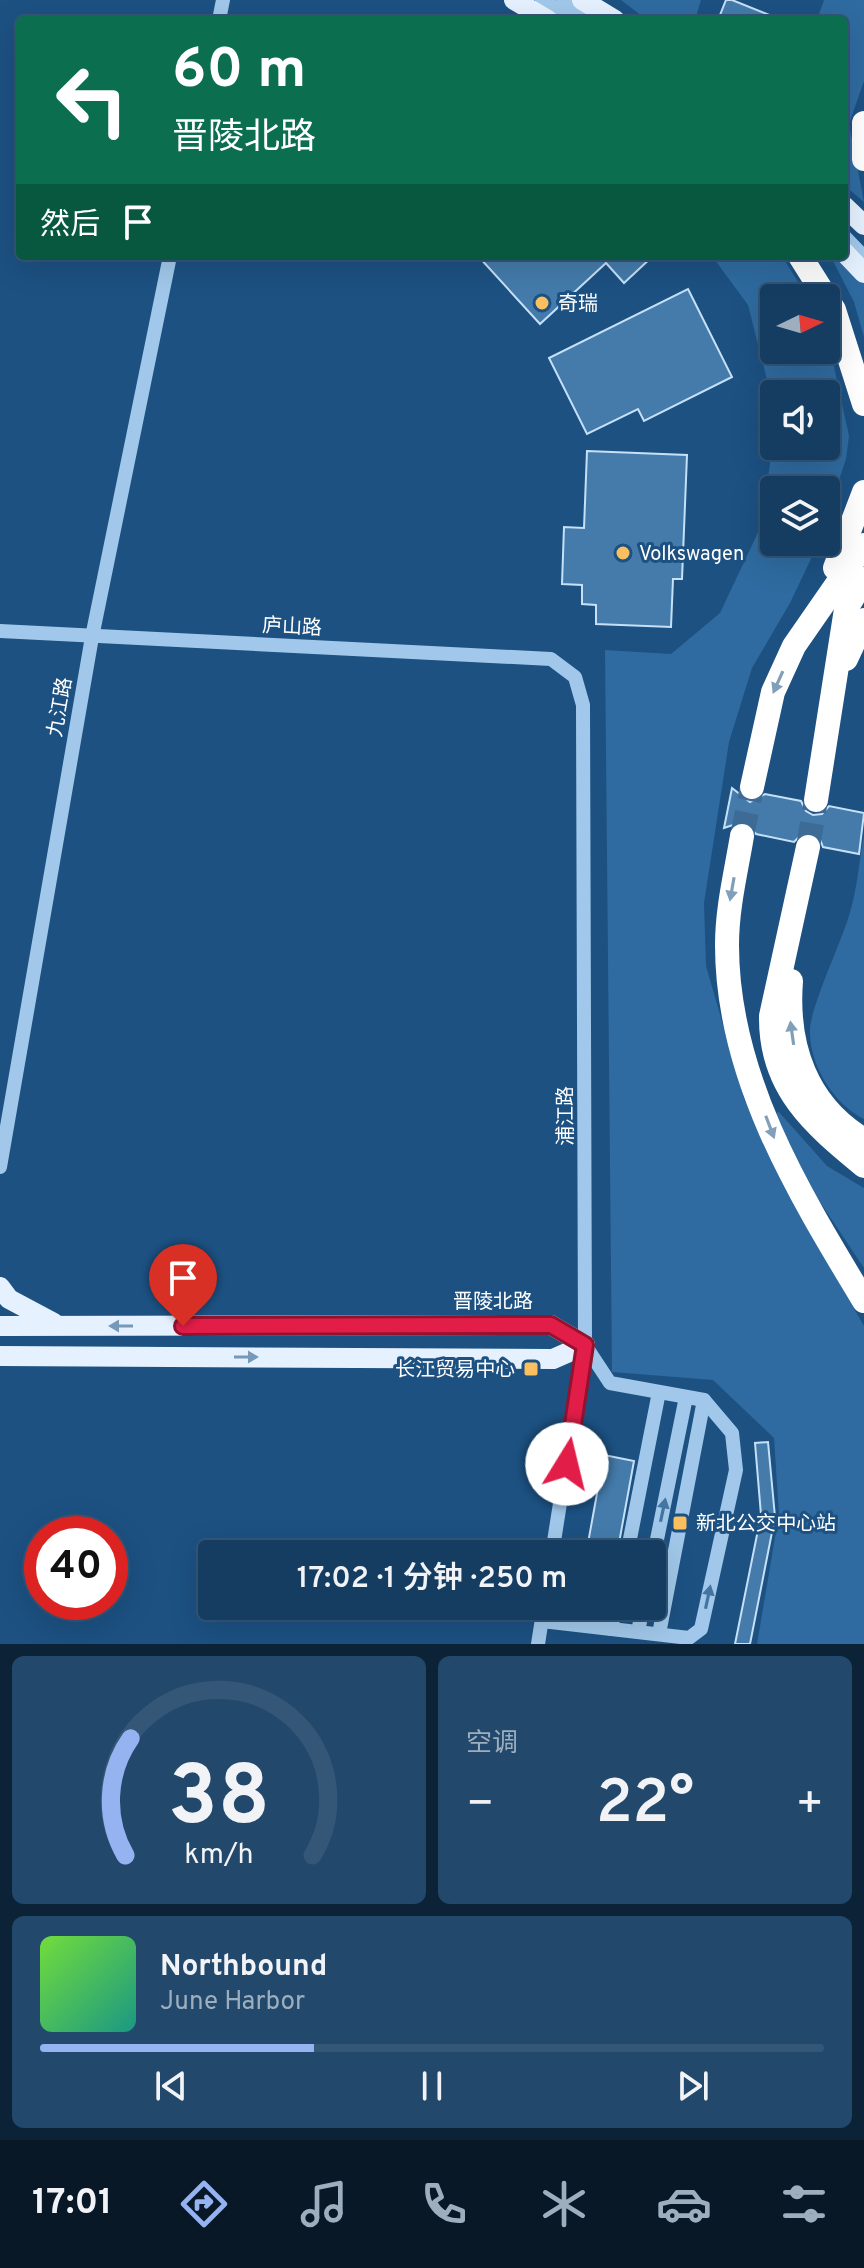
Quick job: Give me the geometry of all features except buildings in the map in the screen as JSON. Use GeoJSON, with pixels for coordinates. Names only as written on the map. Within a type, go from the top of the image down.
{"type":"FeatureCollection","features":[{"type":"Feature","properties":{"kind":"highway"},"geometry":{"type":"LineString","coordinates":[[864,123],[864,159]]}},
{"type":"Feature","properties":{"kind":"highway"},"geometry":{"type":"LineString","coordinates":[[803,260],[834,310],[864,404]]}},
{"type":"Feature","properties":{"kind":"highway"},"geometry":{"type":"LineString","coordinates":[[752,787],[773,692],[840,559],[864,492]]}},
{"type":"Feature","properties":{"kind":"highway"},"geometry":{"type":"LineString","coordinates":[[794,646],[864,545]]}},
{"type":"Feature","properties":{"kind":"highway"},"geometry":{"type":"LineString","coordinates":[[816,800],[846,609],[864,579]]}},
{"type":"Feature","properties":{"kind":"highway"},"geometry":{"type":"LineString","coordinates":[[828,715],[848,652],[864,620]]}},
{"type":"Feature","properties":{"kind":"highway"},"geometry":{"type":"LineString","coordinates":[[742,836],[727,943],[729,992],[740,1048],[785,1166],[864,1301]]}},
{"type":"Feature","properties":{"kind":"highway"},"geometry":{"type":"LineString","coordinates":[[808,847],[771,1016],[771,1042],[779,1071],[811,1122],[864,1166]]}},
{"type":"Feature","properties":{"kind":"highway"},"geometry":{"type":"LineString","coordinates":[[798,897],[789,1011],[794,1048],[815,1097],[864,1140]]}},
{"type":"Feature","properties":{"kind":"highway"},"geometry":{"type":"LineString","coordinates":[[727,943],[736,993],[766,1074],[784,1108],[826,1155],[864,1181]]}},
{"type":"Feature","properties":{"kind":"main road"},"geometry":{"type":"LineString","coordinates":[[514,0],[541,16]]}},
{"type":"Feature","properties":{"kind":"main road"},"geometry":{"type":"LineString","coordinates":[[582,0],[608,16]]}},
{"type":"Feature","properties":{"kind":"main road"},"geometry":{"type":"LineString","coordinates":[[848,210],[864,225]]}},
{"type":"Feature","properties":{"kind":"main road"},"geometry":{"type":"LineString","coordinates":[[848,256],[864,273]]}},
{"type":"Feature","properties":{"kind":"main road"},"geometry":{"type":"LineString","coordinates":[[0,1287],[9,1299],[61,1326]]}},
{"type":"Feature","properties":{"kind":"main road","name":"晋陵北路"},"geometry":{"type":"LineString","coordinates":[[0,1326],[551,1325],[585,1345]]}},
{"type":"Feature","properties":{"kind":"main road"},"geometry":{"type":"LineString","coordinates":[[0,1356],[553,1359],[585,1345]]}},
{"type":"Feature","properties":{"kind":"street"},"geometry":{"type":"LineString","coordinates":[[542,0],[568,16]]}},
{"type":"Feature","properties":{"kind":"street"},"geometry":{"type":"LineString","coordinates":[[563,0],[589,16]]}},
{"type":"Feature","properties":{"kind":"street"},"geometry":{"type":"LineString","coordinates":[[848,220],[864,235]]}},
{"type":"Feature","properties":{"kind":"street"},"geometry":{"type":"LineString","coordinates":[[848,240],[864,257]]}},
{"type":"Feature","properties":{"kind":"street","name":"九江路"},"geometry":{"type":"LineString","coordinates":[[0,1167],[92,637],[169,260]]}},
{"type":"Feature","properties":{"kind":"street","name":"庐山路"},"geometry":{"type":"LineString","coordinates":[[0,631],[551,659],[575,677]]}},
{"type":"Feature","properties":{"kind":"street","name":"浦江路"},"geometry":{"type":"LineString","coordinates":[[554,1540],[585,1345],[583,705],[575,677]]}},
{"type":"Feature","properties":{"kind":"street"},"geometry":{"type":"LineString","coordinates":[[570,1620],[611,1629],[689,1638],[701,1629],[736,1470],[732,1433],[704,1400],[610,1383],[585,1345]]}},
{"type":"Feature","properties":{"kind":"street"},"geometry":{"type":"LineString","coordinates":[[630,1540],[659,1392]]}},
{"type":"Feature","properties":{"kind":"street"},"geometry":{"type":"LineString","coordinates":[[657,1540],[686,1397]]}},
{"type":"Feature","properties":{"kind":"street"},"geometry":{"type":"LineString","coordinates":[[659,1634],[704,1400]]}},
{"type":"Feature","properties":{"kind":"street"},"geometry":{"type":"LineString","coordinates":[[538,1644],[542,1620]]}},
{"type":"Feature","properties":{"kind":"street"},"geometry":{"type":"LineString","coordinates":[[611,1629],[613,1620]]}},
{"type":"Feature","properties":{"kind":"street"},"geometry":{"type":"LineString","coordinates":[[638,1632],[640,1620]]}},
{"type":"Feature","properties":{"kind":"shaded area"},"geometry":{"type":"Polygon","coordinates":[[[621,0],[701,0],[696,16],[642,16],[621,0]]]}},
{"type":"Feature","properties":{"kind":"shaded area"},"geometry":{"type":"Polygon","coordinates":[[[824,0],[864,0],[864,81],[849,124],[864,202],[848,188],[848,16],[818,16],[824,0]]]}},
{"type":"Feature","properties":{"kind":"shaded area"},"geometry":{"type":"Polygon","coordinates":[[[715,260],[784,260],[799,284],[760,284],[760,352],[748,305],[715,260]]]}},
{"type":"Feature","properties":{"kind":"shaded area"},"geometry":{"type":"Polygon","coordinates":[[[833,260],[842,260],[864,281],[864,337],[854,302],[833,260]]]}},
{"type":"Feature","properties":{"kind":"shaded area"},"geometry":{"type":"Polygon","coordinates":[[[763,364],[833,364],[837,380],[767,380],[763,364]]]}},
{"type":"Feature","properties":{"kind":"shaded area"},"geometry":{"type":"Polygon","coordinates":[[[840,395],[849,436],[840,477],[768,476],[771,460],[840,460],[840,395]]]}},
{"type":"Feature","properties":{"kind":"shaded area"},"geometry":{"type":"Polygon","coordinates":[[[760,528],[760,556],[812,556],[790,603],[752,668],[729,742],[704,903],[706,966],[745,1101],[781,1181],[864,1326],[864,1644],[757,1644],[779,1514],[774,1438],[713,1380],[612,1372],[605,650],[671,654],[720,613],[760,528]]]}},
{"type":"Feature","properties":{"kind":"shaded area"},"geometry":{"type":"Polygon","coordinates":[[[864,835],[864,1119],[842,1103],[825,1082],[814,1056],[810,1029],[815,1006],[851,909],[864,835]]]}},
{"type":"Feature","properties":{"kind":"shaded area"},"geometry":{"type":"Polygon","coordinates":[[[778,1111],[827,1166],[864,1188],[864,1268],[812,1190],[776,1116],[778,1111]]]}},
{"type":"Feature","properties":{"kind":"tunnel"},"geometry":{"type":"LineString","coordinates":[[742,836],[752,787]]}},
{"type":"Feature","properties":{"kind":"tunnel"},"geometry":{"type":"LineString","coordinates":[[808,847],[816,800]]}},
{"type":"Feature","properties":{"kind":"place","name":"奇瑞"},"geometry":{"type":"Point","coordinates":[542,303]}},
{"type":"Feature","properties":{"kind":"place","name":"Volkswagen"},"geometry":{"type":"Point","coordinates":[623,553]}},
{"type":"Feature","properties":{"kind":"place","name":"长江贸易中心"},"geometry":{"type":"Point","coordinates":[531,1369]}},
{"type":"Feature","properties":{"kind":"place","name":"新北公交中心站"},"geometry":{"type":"Point","coordinates":[680,1523]}},
{"type":"Feature","properties":{"kind":"route"},"geometry":{"type":"LineString","coordinates":[[183,1326],[551,1325],[585,1345],[567,1464]]}}]}
